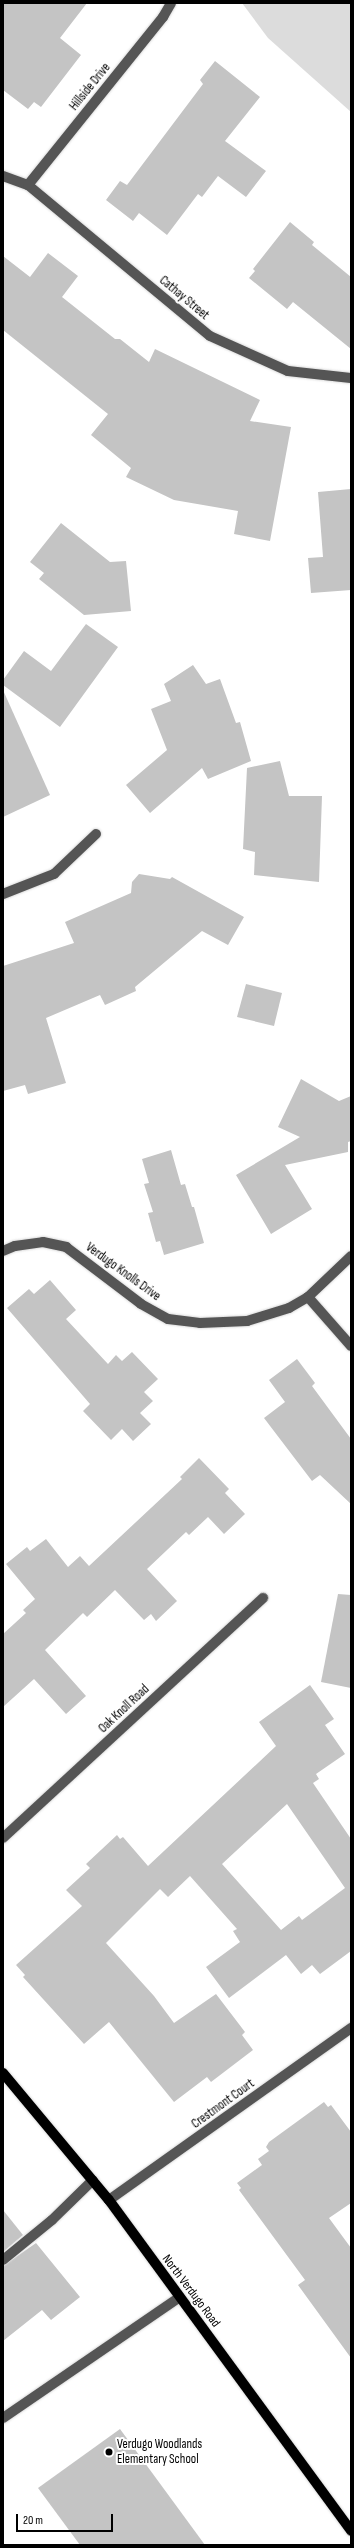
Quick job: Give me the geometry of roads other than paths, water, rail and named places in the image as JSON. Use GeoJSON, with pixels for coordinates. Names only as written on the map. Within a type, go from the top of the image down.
{"type":"FeatureCollection","features":[{"type":"Feature","properties":{"kind":"main road","name":"North Verdugo Road"},"geometry":{"type":"LineString","coordinates":[[3,2073],[109,2200],[351,2531]]}},
{"type":"Feature","properties":{"kind":"street","name":"Hillside Drive"},"geometry":{"type":"LineString","coordinates":[[28,185],[163,17],[171,3]]}},
{"type":"Feature","properties":{"kind":"street","name":"Cathay Street"},"geometry":{"type":"LineString","coordinates":[[3,176],[28,185],[210,336],[288,371],[351,378]]}},
{"type":"Feature","properties":{"kind":"street"},"geometry":{"type":"LineString","coordinates":[[3,894],[54,874],[96,834]]}},
{"type":"Feature","properties":{"kind":"street","name":"Verdugo Knolls Drive"},"geometry":{"type":"LineString","coordinates":[[3,1251],[15,1246],[43,1242],[66,1247],[141,1304],[168,1319],[200,1323],[246,1321],[289,1308],[308,1297],[351,1256]]}},
{"type":"Feature","properties":{"kind":"street"},"geometry":{"type":"LineString","coordinates":[[308,1297],[351,1346]]}},
{"type":"Feature","properties":{"kind":"street","name":"Oak Knoll Road"},"geometry":{"type":"LineString","coordinates":[[3,1838],[264,1598]]}},
{"type":"Feature","properties":{"kind":"street","name":"Crestmont Court"},"geometry":{"type":"LineString","coordinates":[[109,2200],[351,2028]]}},
{"type":"Feature","properties":{"kind":"street"},"geometry":{"type":"LineString","coordinates":[[3,2260],[52,2220],[92,2180]]}},
{"type":"Feature","properties":{"kind":"street"},"geometry":{"type":"LineString","coordinates":[[3,2418],[180,2297]]}},
{"type":"Feature","properties":{"kind":"place","name":"Verdugo Woodlands Elementary School"},"geometry":{"type":"Point","coordinates":[109,2452]}}]}
